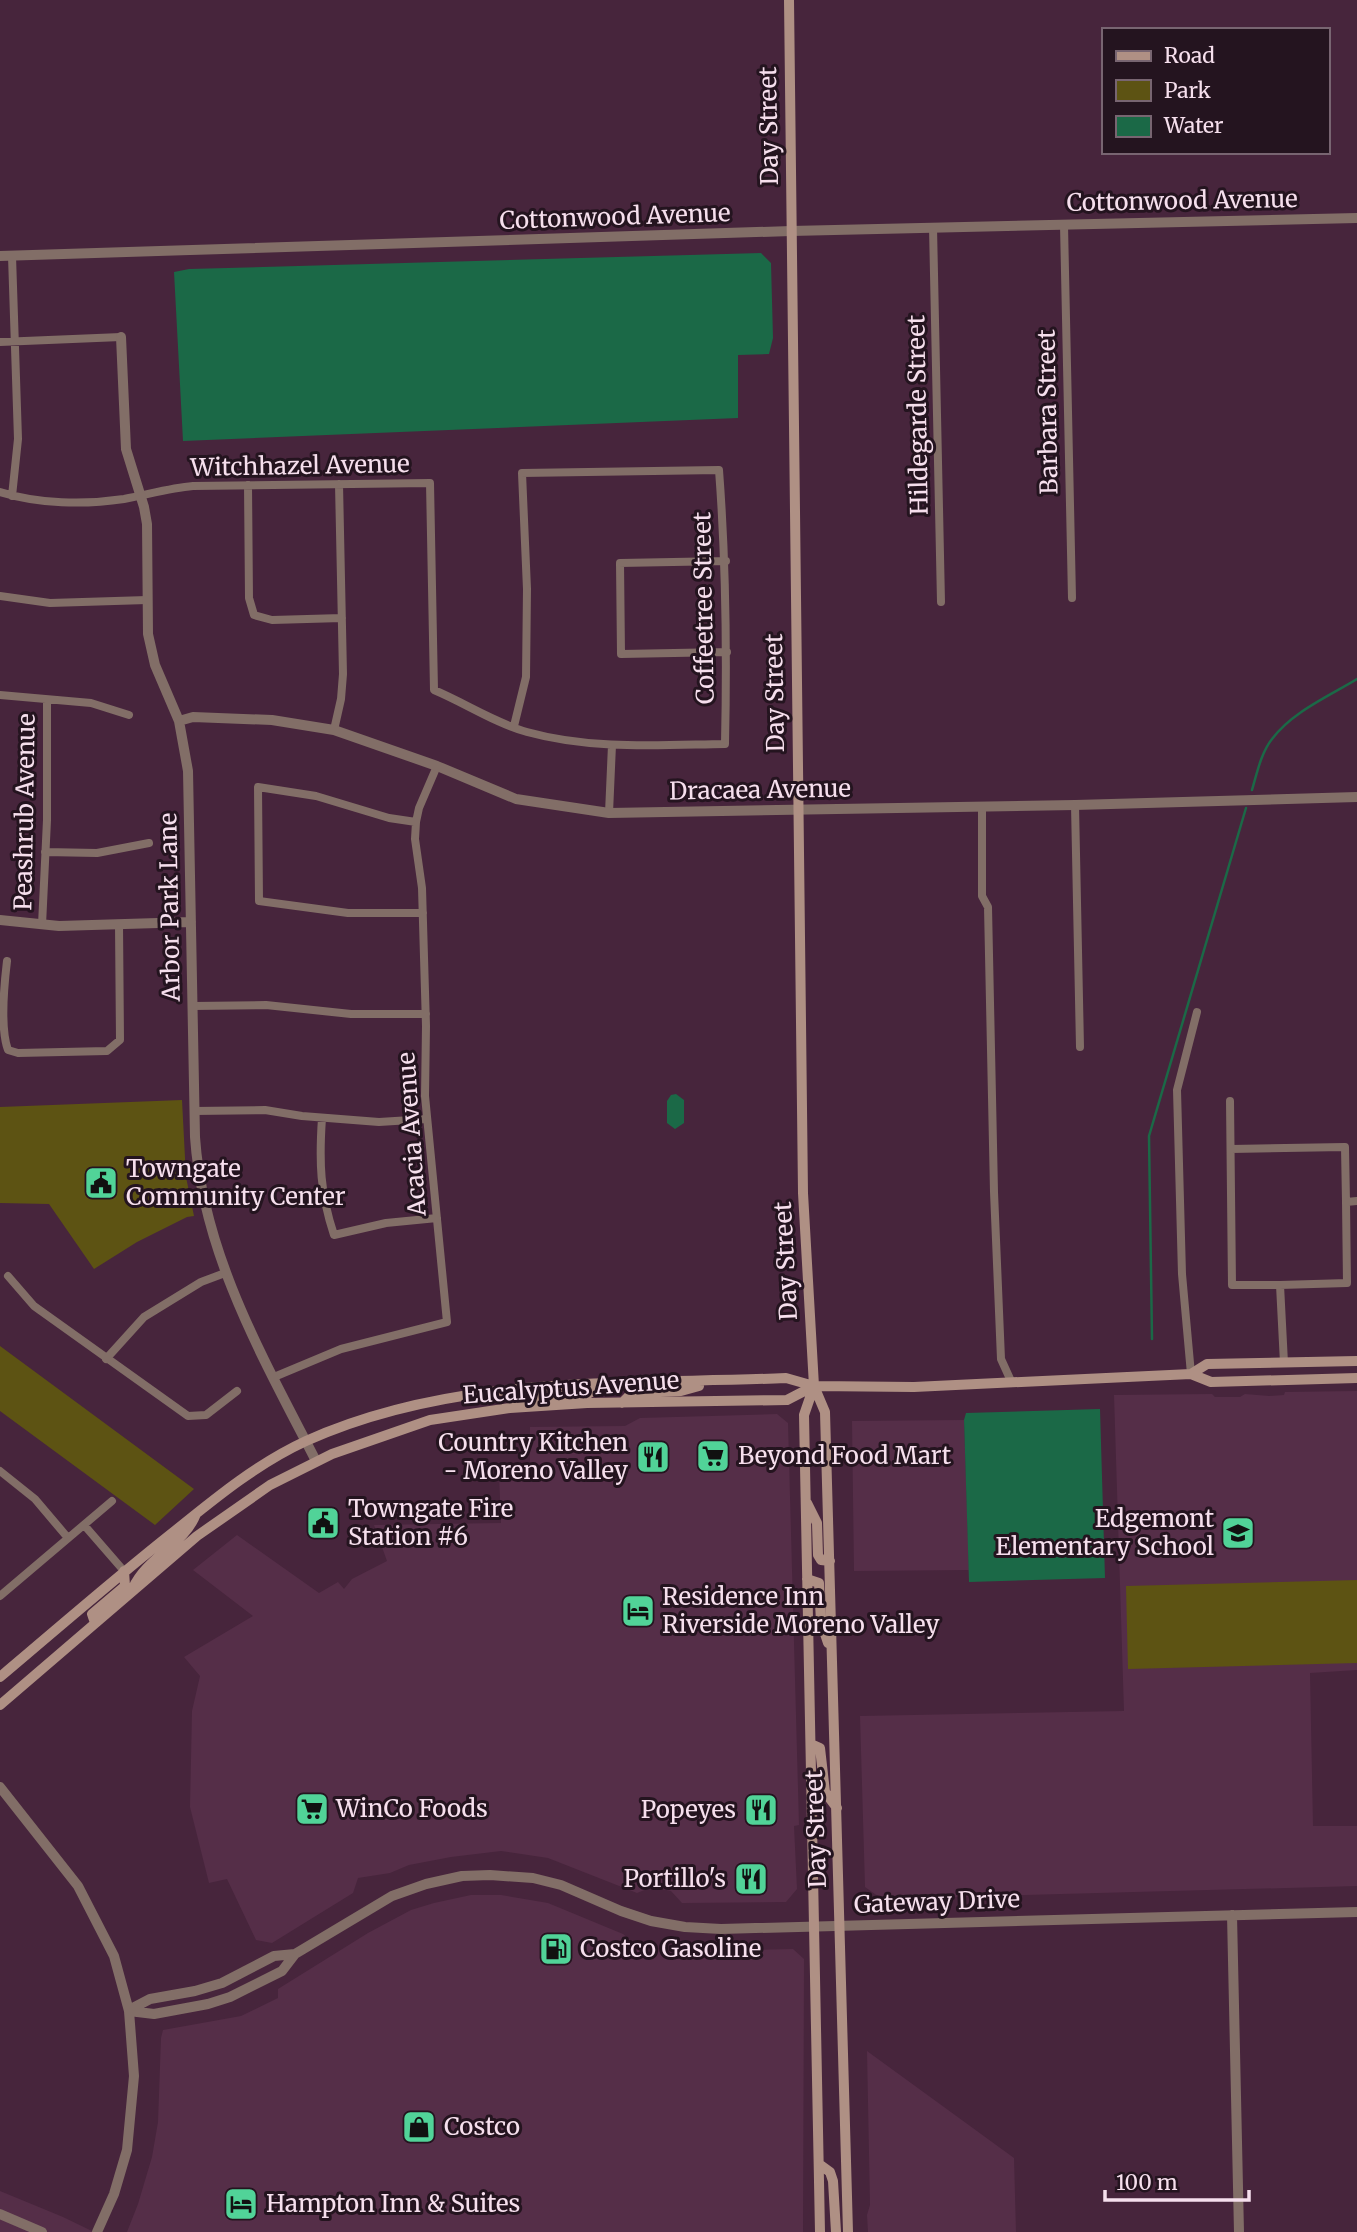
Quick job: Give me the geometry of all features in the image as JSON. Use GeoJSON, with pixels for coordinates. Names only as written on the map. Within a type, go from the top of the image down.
{"type":"FeatureCollection","features":[{"type":"Feature","properties":{"kind":"main road","name":"Day Street"},"geometry":{"type":"LineString","coordinates":[[789,0],[803,1193],[814,1385],[825,1412],[848,2232]]}},
{"type":"Feature","properties":{"kind":"main road","name":"Eucalyptus Avenue"},"geometry":{"type":"LineString","coordinates":[[1191,1374],[1207,1364],[1357,1361]]}},
{"type":"Feature","properties":{"kind":"main road","name":"Eucalyptus Avenue"},"geometry":{"type":"LineString","coordinates":[[0,1677],[124,1571],[243,1478],[306,1441],[424,1403],[502,1390],[786,1378],[814,1385],[914,1387],[1191,1374],[1211,1382],[1357,1378]]}},
{"type":"Feature","properties":{"kind":"main road"},"geometry":{"type":"LineString","coordinates":[[622,1403],[632,1393],[681,1391],[719,1381]]}},
{"type":"Feature","properties":{"kind":"main road"},"geometry":{"type":"LineString","coordinates":[[510,1408],[539,1396],[586,1395],[607,1384]]}},
{"type":"Feature","properties":{"kind":"main road","name":"Day Street"},"geometry":{"type":"LineString","coordinates":[[814,1385],[804,1415],[820,2232]]}},
{"type":"Feature","properties":{"kind":"main road","name":"Eucalyptus Avenue"},"geometry":{"type":"LineString","coordinates":[[0,1704],[197,1536],[254,1495],[316,1461],[430,1420],[510,1408],[787,1400],[814,1385]]}},
{"type":"Feature","properties":{"kind":"main road"},"geometry":{"type":"LineString","coordinates":[[806,1501],[817,1523],[818,1555],[821,1560],[830,1561]]}},
{"type":"Feature","properties":{"kind":"main road"},"geometry":{"type":"LineString","coordinates":[[132,1590],[139,1575],[190,1528],[196,1514]]}},
{"type":"Feature","properties":{"kind":"main road"},"geometry":{"type":"LineString","coordinates":[[95,1623],[93,1614],[125,1586],[124,1571]]}},
{"type":"Feature","properties":{"kind":"main road"},"geometry":{"type":"LineString","coordinates":[[807,1579],[819,1583],[821,1622],[831,1652]]}},
{"type":"Feature","properties":{"kind":"main road"},"geometry":{"type":"LineString","coordinates":[[811,1744],[820,1748],[825,1792],[837,1808]]}},
{"type":"Feature","properties":{"kind":"main road"},"geometry":{"type":"LineString","coordinates":[[819,2164],[830,2172],[833,2181],[836,2232]]}},
{"type":"Feature","properties":{"kind":"street","name":"Cottonwood Avenue"},"geometry":{"type":"LineString","coordinates":[[0,256],[791,231],[1357,218]]}},
{"type":"Feature","properties":{"kind":"street","name":"Barbara Street"},"geometry":{"type":"LineString","coordinates":[[1064,225],[1072,598]]}},
{"type":"Feature","properties":{"kind":"street","name":"Hildegarde Street"},"geometry":{"type":"LineString","coordinates":[[933,228],[941,602]]}},
{"type":"Feature","properties":{"kind":"street"},"geometry":{"type":"LineString","coordinates":[[12,256],[18,454],[12,495]]}},
{"type":"Feature","properties":{"kind":"street"},"geometry":{"type":"LineString","coordinates":[[0,342],[121,337]]}},
{"type":"Feature","properties":{"kind":"street","name":"Arbor Park Lane"},"geometry":{"type":"LineString","coordinates":[[121,337],[126,449],[147,524],[148,634],[155,665],[179,721],[188,771],[196,1159],[212,1235],[225,1273],[316,1461]]}},
{"type":"Feature","properties":{"kind":"street","name":"Coffeetree Street"},"geometry":{"type":"LineString","coordinates":[[514,726],[526,677],[527,589],[522,473],[719,470],[726,561],[725,744]]}},
{"type":"Feature","properties":{"kind":"street","name":"Witchhazel Avenue"},"geometry":{"type":"LineString","coordinates":[[0,492],[56,502],[122,499],[175,488],[430,483],[434,690],[514,726],[568,741],[611,745],[725,744]]}},
{"type":"Feature","properties":{"kind":"street"},"geometry":{"type":"LineString","coordinates":[[334,730],[342,687],[339,484]]}},
{"type":"Feature","properties":{"kind":"street"},"geometry":{"type":"LineString","coordinates":[[247,485],[250,598],[254,615],[272,620],[342,618]]}},
{"type":"Feature","properties":{"kind":"street"},"geometry":{"type":"LineString","coordinates":[[726,561],[620,564],[621,654],[727,652]]}},
{"type":"Feature","properties":{"kind":"street"},"geometry":{"type":"LineString","coordinates":[[0,596],[50,603],[147,600]]}},
{"type":"Feature","properties":{"kind":"street"},"geometry":{"type":"LineString","coordinates":[[0,695],[91,704],[129,715]]}},
{"type":"Feature","properties":{"kind":"street","name":"Peashrub Avenue"},"geometry":{"type":"LineString","coordinates":[[42,925],[46,852],[47,700]]}},
{"type":"Feature","properties":{"kind":"street","name":"Dracaea Avenue"},"geometry":{"type":"LineString","coordinates":[[179,721],[193,718],[272,720],[334,730],[437,766],[516,799],[609,813],[1357,797]]}},
{"type":"Feature","properties":{"kind":"street"},"geometry":{"type":"LineString","coordinates":[[609,813],[611,745]]}},
{"type":"Feature","properties":{"kind":"street","name":"Acacia Avenue"},"geometry":{"type":"LineString","coordinates":[[274,1377],[341,1349],[447,1321],[424,1080],[426,1014],[423,913],[416,822],[419,808],[437,766]]}},
{"type":"Feature","properties":{"kind":"street"},"geometry":{"type":"LineString","coordinates":[[416,822],[389,818],[316,796],[258,787],[260,901],[348,913],[423,913]]}},
{"type":"Feature","properties":{"kind":"street"},"geometry":{"type":"LineString","coordinates":[[1075,805],[1080,1046]]}},
{"type":"Feature","properties":{"kind":"street"},"geometry":{"type":"LineString","coordinates":[[982,807],[982,896],[988,907],[1000,1359],[1011,1381]]}},
{"type":"Feature","properties":{"kind":"street"},"geometry":{"type":"LineString","coordinates":[[46,852],[97,853],[149,843]]}},
{"type":"Feature","properties":{"kind":"street"},"geometry":{"type":"LineString","coordinates":[[0,920],[42,925],[191,922]]}},
{"type":"Feature","properties":{"kind":"street"},"geometry":{"type":"LineString","coordinates":[[7,961],[3,1000],[4,1041],[8,1050],[18,1053],[107,1051],[120,1040],[119,925]]}},
{"type":"Feature","properties":{"kind":"street"},"geometry":{"type":"LineString","coordinates":[[193,1006],[266,1005],[351,1014],[426,1014]]}},
{"type":"Feature","properties":{"kind":"street"},"geometry":{"type":"LineString","coordinates":[[1191,1374],[1182,1274],[1177,1090],[1197,1012]]}},
{"type":"Feature","properties":{"kind":"street"},"geometry":{"type":"LineString","coordinates":[[1230,1101],[1232,1285],[1347,1283],[1345,1147],[1231,1149]]}},
{"type":"Feature","properties":{"kind":"street"},"geometry":{"type":"LineString","coordinates":[[194,1111],[265,1110],[379,1122],[427,1119]]}},
{"type":"Feature","properties":{"kind":"street"},"geometry":{"type":"LineString","coordinates":[[322,1118],[320,1177],[326,1212],[334,1235],[386,1223],[437,1218]]}},
{"type":"Feature","properties":{"kind":"street"},"geometry":{"type":"LineString","coordinates":[[1346,1202],[1357,1201]]}},
{"type":"Feature","properties":{"kind":"street"},"geometry":{"type":"LineString","coordinates":[[106,1359],[144,1317],[201,1282],[225,1273]]}},
{"type":"Feature","properties":{"kind":"street"},"geometry":{"type":"LineString","coordinates":[[8,1276],[34,1306],[188,1416],[206,1415],[237,1391]]}},
{"type":"Feature","properties":{"kind":"street"},"geometry":{"type":"LineString","coordinates":[[1280,1284],[1284,1363]]}},
{"type":"Feature","properties":{"kind":"street"},"geometry":{"type":"LineString","coordinates":[[0,1471],[35,1499],[68,1538]]}},
{"type":"Feature","properties":{"kind":"street"},"geometry":{"type":"LineString","coordinates":[[0,1596],[112,1501]]}},
{"type":"Feature","properties":{"kind":"street"},"geometry":{"type":"LineString","coordinates":[[84,1525],[124,1571]]}},
{"type":"Feature","properties":{"kind":"street"},"geometry":{"type":"LineString","coordinates":[[0,1787],[78,1886],[114,1956],[129,2011],[134,2076],[127,2150],[114,2194],[97,2232]]}},
{"type":"Feature","properties":{"kind":"street","name":"Gateway Drive"},"geometry":{"type":"LineString","coordinates":[[129,2011],[153,2014],[230,1997],[282,1971],[295,1954],[391,1896],[462,1876],[533,1878],[561,1885],[651,1921],[685,1927],[721,1929],[1357,1912]]}},
{"type":"Feature","properties":{"kind":"street"},"geometry":{"type":"LineString","coordinates":[[1232,1915],[1239,2232]]}},
{"type":"Feature","properties":{"kind":"street","name":"Gateway Drive"},"geometry":{"type":"LineString","coordinates":[[129,2011],[150,1999],[222,1983],[274,1956],[295,1954]]}},
{"type":"Feature","properties":{"kind":"street"},"geometry":{"type":"LineString","coordinates":[[0,2214],[42,2232]]}},
{"type":"Feature","properties":{"kind":"shaded area"},"geometry":{"type":"Polygon","coordinates":[[[1357,1391],[1357,1670],[1310,1673],[1313,1826],[1357,1826],[1357,1886],[882,1899],[865,1887],[860,1716],[1124,1711],[1114,1395],[1212,1394],[1215,1397],[1240,1397],[1245,1394],[1269,1396],[1284,1395],[1285,1392],[1357,1391]]]}},
{"type":"Feature","properties":{"kind":"shaded area"},"geometry":{"type":"Polygon","coordinates":[[[777,1414],[788,1423],[799,1825],[794,1826],[797,1889],[786,1902],[682,1903],[671,1891],[652,1887],[637,1893],[548,1858],[501,1851],[451,1857],[409,1865],[390,1873],[358,1878],[353,1893],[272,1943],[256,1940],[227,1879],[209,1883],[190,1807],[192,1711],[200,1676],[184,1657],[253,1616],[193,1570],[237,1535],[319,1593],[338,1582],[344,1589],[352,1579],[387,1561],[374,1525],[501,1523],[499,1474],[530,1475],[530,1427],[625,1426],[640,1418],[777,1414]]]}},
{"type":"Feature","properties":{"kind":"shaded area"},"geometry":{"type":"Polygon","coordinates":[[[964,1420],[969,1570],[854,1571],[852,1421],[964,1420]]]}},
{"type":"Feature","properties":{"kind":"shaded area"},"geometry":{"type":"Polygon","coordinates":[[[471,1895],[501,1895],[548,1903],[623,1934],[637,1946],[661,1950],[673,1947],[705,1951],[793,1949],[804,1959],[803,2232],[127,2232],[152,2157],[158,2122],[163,2030],[241,2016],[278,1998],[278,1989],[368,1933],[411,1910],[471,1895]]]}},
{"type":"Feature","properties":{"kind":"shaded area"},"geometry":{"type":"Polygon","coordinates":[[[867,2051],[1014,2158],[1016,2232],[868,2232],[867,2215],[870,2205],[867,2051]]]}},
{"type":"Feature","properties":{"kind":"shaded area"},"geometry":{"type":"Polygon","coordinates":[[[0,2191],[63,2217],[94,2232],[0,2232],[0,2191]]]}},
{"type":"Feature","properties":{"kind":"green space"},"geometry":{"type":"Polygon","coordinates":[[[182,1100],[186,1177],[194,1216],[137,1242],[94,1269],[49,1204],[0,1203],[0,1107],[182,1100]]]}},
{"type":"Feature","properties":{"kind":"green space"},"geometry":{"type":"Polygon","coordinates":[[[0,1346],[194,1489],[155,1525],[0,1411],[0,1346]]]}},
{"type":"Feature","properties":{"kind":"green space"},"geometry":{"type":"Polygon","coordinates":[[[1357,1580],[1357,1663],[1128,1669],[1126,1586],[1357,1580]]]}},
{"type":"Feature","properties":{"kind":"water"},"geometry":{"type":"Polygon","coordinates":[[[761,253],[771,263],[773,338],[769,354],[738,355],[738,418],[183,441],[174,272],[189,269],[761,253]]]}},
{"type":"Feature","properties":{"kind":"water"},"geometry":{"type":"Polygon","coordinates":[[[676,1094],[684,1100],[684,1123],[675,1129],[667,1123],[667,1101],[671,1095],[676,1094]]]}},
{"type":"Feature","properties":{"kind":"water"},"geometry":{"type":"Polygon","coordinates":[[[1100,1409],[1105,1578],[969,1582],[964,1420],[966,1413],[1100,1409]]]}},
{"type":"Feature","properties":{"kind":"waterway"},"geometry":{"type":"LineString","coordinates":[[1252,790],[1265,750],[1280,729],[1312,705],[1357,679]]}},
{"type":"Feature","properties":{"kind":"waterway"},"geometry":{"type":"LineString","coordinates":[[1152,1339],[1149,1136],[1246,808]]}},
{"type":"Feature","properties":{"kind":"place","name":"Towngate Community Center"},"geometry":{"type":"Point","coordinates":[101,1183]}},
{"type":"Feature","properties":{"kind":"place","name":"Beyond Food Mart"},"geometry":{"type":"Point","coordinates":[713,1456]}},
{"type":"Feature","properties":{"kind":"place","name":"Country Kitchen - Moreno Valley"},"geometry":{"type":"Point","coordinates":[653,1457]}},
{"type":"Feature","properties":{"kind":"place","name":"Towngate Fire Station #6"},"geometry":{"type":"Point","coordinates":[323,1523]}},
{"type":"Feature","properties":{"kind":"place","name":"Edgemont Elementary School"},"geometry":{"type":"Point","coordinates":[1238,1533]}},
{"type":"Feature","properties":{"kind":"place","name":"Residence Inn Riverside Moreno Valley"},"geometry":{"type":"Point","coordinates":[638,1611]}},
{"type":"Feature","properties":{"kind":"place","name":"WinCo Foods"},"geometry":{"type":"Point","coordinates":[312,1809]}},
{"type":"Feature","properties":{"kind":"place","name":"Popeyes"},"geometry":{"type":"Point","coordinates":[761,1810]}},
{"type":"Feature","properties":{"kind":"place","name":"Portillo's"},"geometry":{"type":"Point","coordinates":[751,1879]}},
{"type":"Feature","properties":{"kind":"place","name":"Costco Gasoline"},"geometry":{"type":"Point","coordinates":[556,1949]}},
{"type":"Feature","properties":{"kind":"place","name":"Costco"},"geometry":{"type":"Point","coordinates":[419,2127]}},
{"type":"Feature","properties":{"kind":"place","name":"Hampton Inn & Suites"},"geometry":{"type":"Point","coordinates":[241,2204]}}]}
